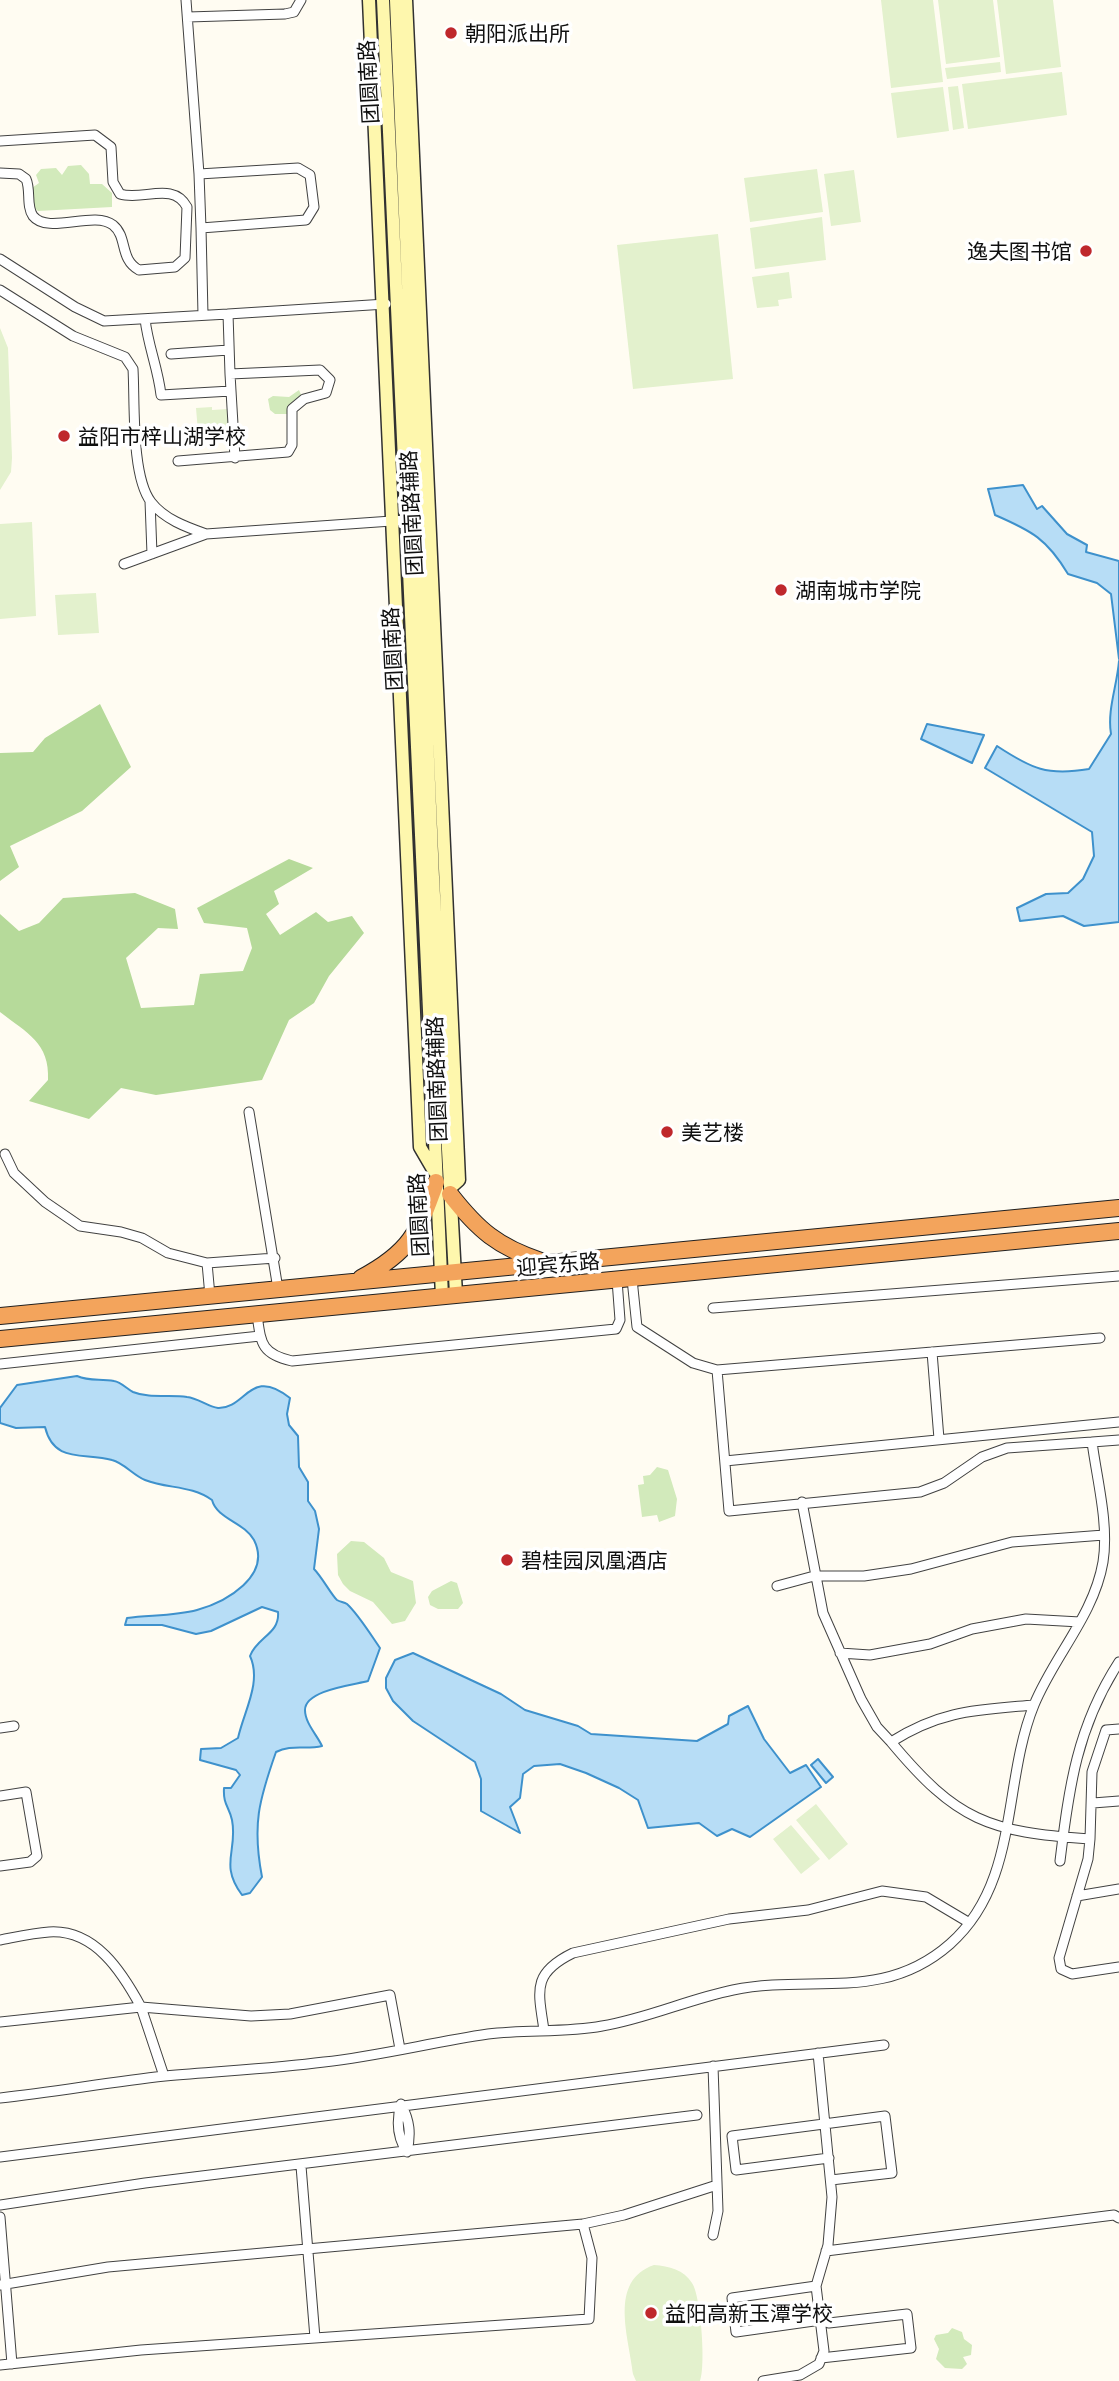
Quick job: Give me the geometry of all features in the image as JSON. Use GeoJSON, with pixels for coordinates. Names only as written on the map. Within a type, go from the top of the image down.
{"type":"FeatureCollection","features":[{"type":"Feature","properties":{"kind":"highway"},"geometry":{"type":"LineString","coordinates":[[353,1282],[384,1266],[409,1245],[443,1184],[486,1236],[513,1252],[547,1263]]}},
{"type":"Feature","properties":{"kind":"highway","name":"迎宾东路"},"geometry":{"type":"LineString","coordinates":[[0,1316],[1119,1208]]}},
{"type":"Feature","properties":{"kind":"highway","name":"迎宾东路"},"geometry":{"type":"LineString","coordinates":[[0,1339],[1119,1231]]}},
{"type":"Feature","properties":{"kind":"main road","name":"团圆南路辅路"},"geometry":{"type":"LineString","coordinates":[[369,0],[384,304],[399,521]]}},
{"type":"Feature","properties":{"kind":"main road","name":"团圆南路"},"geometry":{"type":"LineString","coordinates":[[383,0],[398,303],[399,521],[447,1273]]}},
{"type":"Feature","properties":{"kind":"main road","name":"团圆南路"},"geometry":{"type":"LineString","coordinates":[[396,0],[449,1295]]}},
{"type":"Feature","properties":{"kind":"main road","name":"团圆南路辅路"},"geometry":{"type":"LineString","coordinates":[[406,0],[459,1180],[443,1184]]}},
{"type":"Feature","properties":{"kind":"street"},"geometry":{"type":"LineString","coordinates":[[186,0],[199,174],[203,315]]}},
{"type":"Feature","properties":{"kind":"street"},"geometry":{"type":"LineString","coordinates":[[188,17],[285,14],[294,12],[301,0]]}},
{"type":"Feature","properties":{"kind":"street"},"geometry":{"type":"LineString","coordinates":[[0,141],[95,135],[102,138],[111,147],[113,182],[120,194],[169,193],[183,200],[187,207],[185,258],[176,267],[139,270],[127,261],[120,234],[114,226],[99,220],[46,223],[38,220],[30,208],[26,179],[19,174],[0,173]]}},
{"type":"Feature","properties":{"kind":"street"},"geometry":{"type":"LineString","coordinates":[[199,174],[306,170],[313,181],[314,207],[306,220],[297,223],[201,228]]}},
{"type":"Feature","properties":{"kind":"street"},"geometry":{"type":"LineString","coordinates":[[0,259],[75,307],[104,321],[398,303]]}},
{"type":"Feature","properties":{"kind":"street"},"geometry":{"type":"LineString","coordinates":[[0,290],[81,341],[125,357],[133,369],[140,472],[150,501],[152,554]]}},
{"type":"Feature","properties":{"kind":"street"},"geometry":{"type":"LineString","coordinates":[[228,314],[234,458]]}},
{"type":"Feature","properties":{"kind":"street"},"geometry":{"type":"LineString","coordinates":[[145,319],[148,346],[158,364],[161,395],[231,391]]}},
{"type":"Feature","properties":{"kind":"street"},"geometry":{"type":"LineString","coordinates":[[171,354],[229,350]]}},
{"type":"Feature","properties":{"kind":"street"},"geometry":{"type":"LineString","coordinates":[[178,461],[288,452],[292,445],[292,409],[304,399],[326,393],[330,380],[320,370],[230,374]]}},
{"type":"Feature","properties":{"kind":"street"},"geometry":{"type":"LineString","coordinates":[[150,501],[176,523],[206,534]]}},
{"type":"Feature","properties":{"kind":"street"},"geometry":{"type":"LineString","coordinates":[[124,564],[206,534],[399,521]]}},
{"type":"Feature","properties":{"kind":"street"},"geometry":{"type":"LineString","coordinates":[[249,1112],[278,1289]]}},
{"type":"Feature","properties":{"kind":"street"},"geometry":{"type":"LineString","coordinates":[[5,1154],[14,1173],[45,1202],[80,1226],[142,1238],[168,1253],[207,1263],[275,1258]]}},
{"type":"Feature","properties":{"kind":"street"},"geometry":{"type":"LineString","coordinates":[[207,1263],[210,1296]]}},
{"type":"Feature","properties":{"kind":"street"},"geometry":{"type":"LineString","coordinates":[[713,1308],[1119,1276]]}},
{"type":"Feature","properties":{"kind":"street"},"geometry":{"type":"LineString","coordinates":[[257,1315],[261,1343],[274,1357],[292,1361],[616,1329],[620,1320],[625,1279]]}},
{"type":"Feature","properties":{"kind":"street"},"geometry":{"type":"LineString","coordinates":[[625,1279],[637,1327],[693,1363],[717,1370],[1100,1338]]}},
{"type":"Feature","properties":{"kind":"street"},"geometry":{"type":"LineString","coordinates":[[0,1364],[260,1336]]}},
{"type":"Feature","properties":{"kind":"street"},"geometry":{"type":"LineString","coordinates":[[932,1352],[939,1439]]}},
{"type":"Feature","properties":{"kind":"street"},"geometry":{"type":"LineString","coordinates":[[717,1370],[729,1511],[920,1492],[944,1483],[982,1457],[1007,1448],[1119,1440]]}},
{"type":"Feature","properties":{"kind":"street"},"geometry":{"type":"LineString","coordinates":[[725,1461],[1119,1422]]}},
{"type":"Feature","properties":{"kind":"street"},"geometry":{"type":"LineString","coordinates":[[0,2098],[164,2076],[327,2062],[493,2034],[602,2026],[735,1990],[789,1984],[850,1985],[900,1976],[950,1944],[991,1888],[1008,1831],[1019,1760],[1034,1705],[1096,1591],[1104,1559],[1104,1535],[1092,1442]]}},
{"type":"Feature","properties":{"kind":"street"},"geometry":{"type":"LineString","coordinates":[[802,1502],[823,1613],[877,1727],[923,1780],[958,1810],[1008,1831],[1090,1839]]}},
{"type":"Feature","properties":{"kind":"street"},"geometry":{"type":"LineString","coordinates":[[777,1587],[814,1576],[864,1576],[911,1569],[1012,1542],[1104,1535]]}},
{"type":"Feature","properties":{"kind":"street"},"geometry":{"type":"LineString","coordinates":[[840,1653],[870,1654],[930,1644],[972,1629],[1026,1619],[1080,1622]]}},
{"type":"Feature","properties":{"kind":"street"},"geometry":{"type":"LineString","coordinates":[[1060,1861],[1069,1784],[1088,1719],[1119,1662]]}},
{"type":"Feature","properties":{"kind":"street"},"geometry":{"type":"LineString","coordinates":[[891,1742],[920,1724],[958,1712],[1034,1705]]}},
{"type":"Feature","properties":{"kind":"street"},"geometry":{"type":"LineString","coordinates":[[0,1728],[14,1726]]}},
{"type":"Feature","properties":{"kind":"street"},"geometry":{"type":"LineString","coordinates":[[1119,1729],[1106,1730],[1092,1772],[1090,1839],[1059,1958],[1061,1969],[1072,1974],[1119,1967]]}},
{"type":"Feature","properties":{"kind":"street"},"geometry":{"type":"LineString","coordinates":[[0,1796],[26,1792],[37,1856],[30,1862],[0,1866]]}},
{"type":"Feature","properties":{"kind":"street"},"geometry":{"type":"LineString","coordinates":[[1093,1803],[1119,1801]]}},
{"type":"Feature","properties":{"kind":"street"},"geometry":{"type":"LineString","coordinates":[[1077,1896],[1119,1889]]}},
{"type":"Feature","properties":{"kind":"street"},"geometry":{"type":"LineString","coordinates":[[544,2030],[539,1994],[542,1976],[552,1963],[573,1953],[715,1922],[808,1910],[883,1891],[926,1897],[968,1922]]}},
{"type":"Feature","properties":{"kind":"street"},"geometry":{"type":"LineString","coordinates":[[0,1940],[51,1931],[83,1940],[106,1954],[125,1978],[141,2007],[164,2076]]}},
{"type":"Feature","properties":{"kind":"street"},"geometry":{"type":"LineString","coordinates":[[0,2022],[141,2007],[251,2016],[290,2014],[390,1995],[400,2049]]}},
{"type":"Feature","properties":{"kind":"street"},"geometry":{"type":"LineString","coordinates":[[0,2157],[401,2104],[884,2045]]}},
{"type":"Feature","properties":{"kind":"street"},"geometry":{"type":"LineString","coordinates":[[763,2381],[800,2375],[819,2364],[824,2351],[816,2286],[826,2251],[831,2180],[818,2053]]}},
{"type":"Feature","properties":{"kind":"street"},"geometry":{"type":"LineString","coordinates":[[713,2066],[718,2211],[713,2235]]}},
{"type":"Feature","properties":{"kind":"street"},"geometry":{"type":"LineString","coordinates":[[401,2104],[397,2118],[400,2141],[407,2152]]}},
{"type":"Feature","properties":{"kind":"street"},"geometry":{"type":"LineString","coordinates":[[0,2205],[145,2183],[301,2166],[697,2115]]}},
{"type":"Feature","properties":{"kind":"street"},"geometry":{"type":"LineString","coordinates":[[829,2158],[736,2170],[732,2136],[885,2116],[892,2173],[831,2180]]}},
{"type":"Feature","properties":{"kind":"street"},"geometry":{"type":"LineString","coordinates":[[301,2166],[315,2338]]}},
{"type":"Feature","properties":{"kind":"street"},"geometry":{"type":"LineString","coordinates":[[3,2285],[108,2267],[583,2224],[624,2215],[717,2185]]}},
{"type":"Feature","properties":{"kind":"street"},"geometry":{"type":"LineString","coordinates":[[826,2251],[1114,2215],[1119,2218]]}},
{"type":"Feature","properties":{"kind":"street"},"geometry":{"type":"LineString","coordinates":[[0,2217],[3,2285],[12,2364]]}},
{"type":"Feature","properties":{"kind":"street"},"geometry":{"type":"LineString","coordinates":[[0,2365],[141,2350],[589,2319],[592,2258],[583,2224]]}},
{"type":"Feature","properties":{"kind":"street"},"geometry":{"type":"LineString","coordinates":[[816,2286],[732,2298],[736,2332],[821,2320],[829,2323],[907,2314],[911,2348],[821,2358]]}},
{"type":"Feature","properties":{"kind":"green space"},"geometry":{"type":"Polygon","coordinates":[[[881,0],[933,0],[943,82],[891,88],[881,0]]]}},
{"type":"Feature","properties":{"kind":"green space"},"geometry":{"type":"Polygon","coordinates":[[[938,0],[993,0],[1000,57],[946,64],[938,0]]]}},
{"type":"Feature","properties":{"kind":"green space"},"geometry":{"type":"Polygon","coordinates":[[[997,0],[1053,0],[1061,67],[1006,74],[997,0]]]}},
{"type":"Feature","properties":{"kind":"green space"},"geometry":{"type":"Polygon","coordinates":[[[1000,62],[1001,72],[947,79],[945,68],[1000,62]]]}},
{"type":"Feature","properties":{"kind":"green space"},"geometry":{"type":"Polygon","coordinates":[[[1062,72],[1067,115],[968,129],[962,84],[1062,72]]]}},
{"type":"Feature","properties":{"kind":"green space"},"geometry":{"type":"Polygon","coordinates":[[[958,86],[964,128],[953,130],[948,87],[958,86]]]}},
{"type":"Feature","properties":{"kind":"green space"},"geometry":{"type":"Polygon","coordinates":[[[943,87],[949,131],[897,138],[891,93],[943,87]]]}},
{"type":"Feature","properties":{"kind":"green space"},"geometry":{"type":"Polygon","coordinates":[[[81,165],[89,174],[90,184],[102,184],[112,193],[112,207],[38,211],[33,207],[32,188],[39,183],[36,175],[41,169],[56,168],[62,175],[68,166],[81,165]]]}},
{"type":"Feature","properties":{"kind":"green space"},"geometry":{"type":"Polygon","coordinates":[[[817,169],[823,212],[750,222],[744,178],[817,169]]]}},
{"type":"Feature","properties":{"kind":"green space"},"geometry":{"type":"Polygon","coordinates":[[[854,170],[861,222],[831,226],[824,174],[854,170]]]}},
{"type":"Feature","properties":{"kind":"green space"},"geometry":{"type":"Polygon","coordinates":[[[822,217],[826,260],[755,269],[750,228],[822,217]]]}},
{"type":"Feature","properties":{"kind":"green space"},"geometry":{"type":"Polygon","coordinates":[[[718,234],[733,379],[633,389],[617,245],[718,234]]]}},
{"type":"Feature","properties":{"kind":"green space"},"geometry":{"type":"Polygon","coordinates":[[[789,272],[792,298],[778,300],[779,306],[757,308],[752,277],[789,272]]]}},
{"type":"Feature","properties":{"kind":"green space"},"geometry":{"type":"Polygon","coordinates":[[[0,328],[8,348],[12,458],[11,472],[0,490],[0,328]]]}},
{"type":"Feature","properties":{"kind":"green space"},"geometry":{"type":"Polygon","coordinates":[[[299,390],[302,397],[293,401],[288,414],[275,414],[270,410],[268,399],[273,396],[289,397],[299,390]]]}},
{"type":"Feature","properties":{"kind":"green space"},"geometry":{"type":"Polygon","coordinates":[[[212,407],[212,410],[228,409],[230,433],[198,432],[196,408],[212,407]]]}},
{"type":"Feature","properties":{"kind":"green space"},"geometry":{"type":"Polygon","coordinates":[[[32,522],[36,616],[0,619],[0,524],[32,522]]]}},
{"type":"Feature","properties":{"kind":"green space"},"geometry":{"type":"Polygon","coordinates":[[[96,593],[99,633],[58,635],[55,595],[96,593]]]}},
{"type":"Feature","properties":{"kind":"green space"},"geometry":{"type":"Polygon","coordinates":[[[100,704],[131,767],[82,811],[10,846],[19,867],[0,881],[0,753],[33,752],[45,738],[100,704]]]}},
{"type":"Feature","properties":{"kind":"green space"},"geometry":{"type":"Polygon","coordinates":[[[289,859],[313,868],[274,891],[279,904],[266,914],[280,935],[316,912],[328,922],[352,916],[364,933],[329,976],[314,1003],[289,1020],[262,1080],[156,1095],[121,1088],[89,1119],[29,1101],[48,1080],[48,1067],[35,1040],[0,1012],[0,914],[19,931],[39,923],[63,898],[135,893],[175,909],[178,929],[158,928],[126,958],[141,1008],[194,1005],[200,974],[243,971],[252,948],[247,928],[204,923],[197,908],[289,859]]]}},
{"type":"Feature","properties":{"kind":"green space"},"geometry":{"type":"Polygon","coordinates":[[[657,1467],[668,1470],[677,1499],[675,1516],[659,1522],[657,1515],[642,1517],[638,1485],[644,1484],[643,1476],[650,1475],[657,1467]]]}},
{"type":"Feature","properties":{"kind":"green space"},"geometry":{"type":"Polygon","coordinates":[[[351,1541],[364,1542],[384,1558],[391,1572],[413,1581],[416,1603],[405,1621],[392,1624],[373,1602],[350,1591],[343,1584],[338,1575],[337,1554],[351,1541]]]}},
{"type":"Feature","properties":{"kind":"green space"},"geometry":{"type":"Polygon","coordinates":[[[451,1581],[457,1583],[463,1603],[458,1609],[438,1609],[430,1605],[428,1597],[432,1591],[451,1581]]]}},
{"type":"Feature","properties":{"kind":"green space"},"geometry":{"type":"Polygon","coordinates":[[[816,1804],[848,1844],[829,1860],[796,1820],[816,1804]]]}},
{"type":"Feature","properties":{"kind":"green space"},"geometry":{"type":"Polygon","coordinates":[[[791,1825],[820,1859],[801,1874],[773,1839],[791,1825]]]}},
{"type":"Feature","properties":{"kind":"green space"},"geometry":{"type":"Polygon","coordinates":[[[654,2265],[680,2272],[689,2279],[695,2290],[702,2347],[700,2381],[636,2381],[633,2374],[626,2327],[626,2297],[631,2284],[640,2273],[654,2265]]]}},
{"type":"Feature","properties":{"kind":"green space"},"geometry":{"type":"Polygon","coordinates":[[[952,2328],[962,2332],[964,2339],[972,2345],[971,2355],[963,2357],[967,2364],[962,2369],[945,2368],[936,2359],[939,2349],[934,2339],[936,2335],[948,2333],[952,2328]]]}},
{"type":"Feature","properties":{"kind":"water"},"geometry":{"type":"Polygon","coordinates":[[[1023,485],[1037,509],[1042,506],[1067,534],[1087,545],[1086,552],[1119,561],[1119,659],[1111,594],[1097,583],[1068,574],[1053,552],[1037,537],[995,515],[988,489],[1023,485]]]}},
{"type":"Feature","properties":{"kind":"water"},"geometry":{"type":"Polygon","coordinates":[[[1119,661],[1119,922],[1084,926],[1063,916],[1020,921],[1017,908],[1046,894],[1068,893],[1083,879],[1094,856],[1092,832],[985,768],[997,746],[1040,769],[1062,772],[1089,769],[1111,734],[1111,707],[1119,661]]]}},
{"type":"Feature","properties":{"kind":"water"},"geometry":{"type":"Polygon","coordinates":[[[927,724],[984,735],[972,763],[921,739],[927,724]]]}},
{"type":"Feature","properties":{"kind":"water"},"geometry":{"type":"Polygon","coordinates":[[[77,1376],[117,1382],[140,1394],[191,1398],[218,1408],[227,1407],[257,1387],[277,1389],[290,1398],[287,1414],[289,1425],[298,1436],[299,1467],[308,1482],[308,1501],[315,1511],[319,1529],[314,1569],[335,1598],[356,1613],[380,1648],[368,1681],[321,1693],[307,1703],[307,1720],[322,1746],[287,1748],[276,1752],[259,1813],[258,1842],[262,1877],[250,1893],[242,1895],[235,1884],[230,1866],[233,1831],[224,1788],[231,1788],[240,1775],[236,1770],[200,1760],[201,1749],[221,1748],[238,1738],[253,1686],[250,1656],[272,1631],[278,1619],[278,1612],[262,1607],[211,1631],[196,1634],[162,1625],[125,1625],[127,1618],[189,1612],[233,1594],[252,1576],[257,1565],[258,1553],[254,1540],[244,1529],[219,1512],[212,1500],[204,1495],[145,1480],[112,1460],[63,1452],[49,1439],[45,1427],[16,1428],[0,1423],[0,1408],[17,1385],[77,1376]]]}},
{"type":"Feature","properties":{"kind":"water"},"geometry":{"type":"Polygon","coordinates":[[[413,1653],[501,1694],[525,1710],[578,1726],[591,1734],[697,1741],[728,1724],[729,1716],[748,1706],[764,1739],[790,1773],[806,1765],[821,1787],[750,1837],[732,1829],[717,1836],[699,1823],[648,1828],[638,1800],[619,1788],[560,1764],[534,1766],[523,1774],[520,1798],[510,1807],[520,1833],[481,1811],[481,1779],[475,1762],[413,1721],[393,1701],[386,1688],[386,1678],[395,1660],[413,1653]]]}},
{"type":"Feature","properties":{"kind":"water"},"geometry":{"type":"Polygon","coordinates":[[[818,1759],[833,1777],[826,1783],[811,1765],[818,1759]]]}},
{"type":"Feature","properties":{"kind":"place","name":"朝阳派出所"},"geometry":{"type":"Point","coordinates":[451,33]}},
{"type":"Feature","properties":{"kind":"place","name":"逸夫图书馆"},"geometry":{"type":"Point","coordinates":[1086,251]}},
{"type":"Feature","properties":{"kind":"place","name":"益阳市梓山湖学校"},"geometry":{"type":"Point","coordinates":[64,436]}},
{"type":"Feature","properties":{"kind":"place","name":"湖南城市学院"},"geometry":{"type":"Point","coordinates":[781,590]}},
{"type":"Feature","properties":{"kind":"place","name":"美艺楼"},"geometry":{"type":"Point","coordinates":[667,1132]}},
{"type":"Feature","properties":{"kind":"place","name":"碧桂园凤凰酒店"},"geometry":{"type":"Point","coordinates":[507,1560]}},
{"type":"Feature","properties":{"kind":"place","name":"益阳高新玉潭学校"},"geometry":{"type":"Point","coordinates":[651,2313]}}]}
